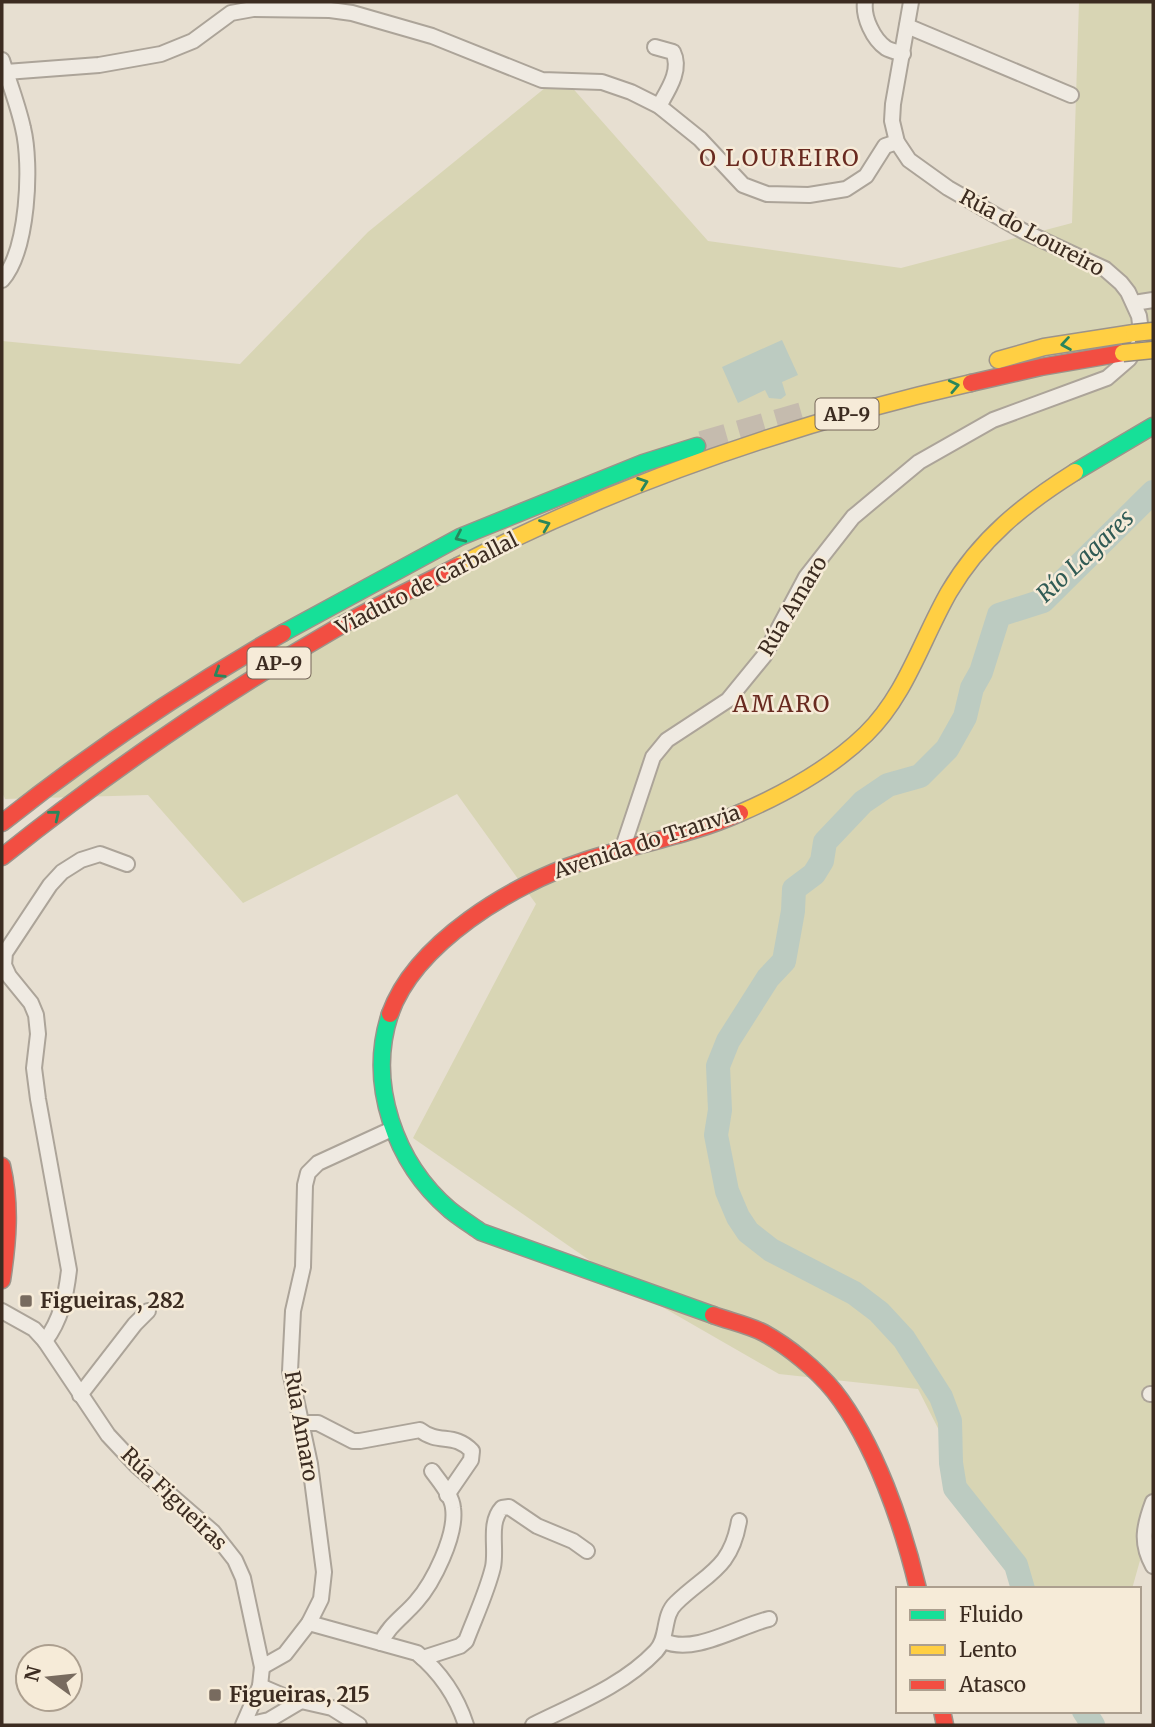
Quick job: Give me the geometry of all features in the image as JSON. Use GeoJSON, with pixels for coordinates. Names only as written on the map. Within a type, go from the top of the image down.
{"type":"FeatureCollection","features":[{"type":"Feature","properties":{"kind":"main road","name":"AP-9"},"geometry":{"type":"LineString","coordinates":[[892,389],[1044,347],[1153,331]]}},
{"type":"Feature","properties":{"kind":"main road","name":"Viaduto de Carballal"},"geometry":{"type":"LineString","coordinates":[[2,857],[66,806],[248,681],[337,628],[509,540],[581,511],[626,489],[802,426],[921,394],[1041,367],[1153,350]]}},
{"type":"Feature","properties":{"kind":"main road","name":"Avenida do Tranvia"},"geometry":{"type":"LineString","coordinates":[[918,1587],[907,1544],[872,1456],[855,1422],[834,1391],[810,1366],[763,1333],[481,1232],[449,1210],[407,1157],[393,1129],[381,1078],[387,1021],[396,999],[417,966],[438,945],[465,924],[542,877],[719,822],[769,798],[845,751],[867,733],[887,710],[902,688],[943,603],[964,567],[1003,522],[1034,499],[1153,426]]}},
{"type":"Feature","properties":{"kind":"main road","name":"Viaduto de Carballal"},"geometry":{"type":"LineString","coordinates":[[2,822],[51,784],[164,707],[280,635],[460,537],[643,463],[702,444]]}},
{"type":"Feature","properties":{"kind":"main road"},"geometry":{"type":"LineString","coordinates":[[2,1166],[8,1218],[2,1280]]}},
{"type":"Feature","properties":{"kind":"street"},"geometry":{"type":"LineString","coordinates":[[864,2],[867,21],[878,39],[887,48],[903,54]]}},
{"type":"Feature","properties":{"kind":"street"},"geometry":{"type":"LineString","coordinates":[[2,280],[7,275],[18,249],[27,190],[24,130],[4,66],[99,65],[161,54],[192,41],[231,13],[253,9],[330,10],[352,13],[432,36],[542,80],[602,82],[631,92],[659,106],[700,139],[743,185],[767,194],[808,195],[846,189],[866,176],[885,146],[897,142],[892,121],[893,104],[911,2]]}},
{"type":"Feature","properties":{"kind":"street"},"geometry":{"type":"LineString","coordinates":[[908,26],[1071,96]]}},
{"type":"Feature","properties":{"kind":"street"},"geometry":{"type":"LineString","coordinates":[[655,47],[673,52],[677,59],[674,79],[659,106]]}},
{"type":"Feature","properties":{"kind":"street","name":"Rúa do Loureiro"},"geometry":{"type":"LineString","coordinates":[[897,142],[909,160],[948,188],[1023,232],[1105,269],[1121,283],[1137,310]]}},
{"type":"Feature","properties":{"kind":"street"},"geometry":{"type":"LineString","coordinates":[[1137,310],[1153,300]]}},
{"type":"Feature","properties":{"kind":"street","name":"Rúa Amaro"},"geometry":{"type":"LineString","coordinates":[[622,850],[653,757],[667,740],[728,700],[764,656],[806,577],[853,517],[919,461],[993,420],[1107,378],[1120,370],[1138,345],[1141,331],[1137,310]]}},
{"type":"Feature","properties":{"kind":"street"},"geometry":{"type":"LineString","coordinates":[[46,1341],[60,1317],[69,1270],[34,1068],[37,1015],[32,1003],[9,976],[4,965],[5,953],[50,885],[62,872],[81,860],[100,854],[127,864]]}},
{"type":"Feature","properties":{"kind":"street","name":"Rúa Amaro"},"geometry":{"type":"LineString","coordinates":[[262,1667],[285,1654],[309,1623],[321,1599],[324,1572],[310,1464],[290,1371],[293,1311],[303,1266],[305,1185],[308,1173],[318,1163],[393,1129]]}},
{"type":"Feature","properties":{"kind":"street","name":"Rúa Figueiras"},"geometry":{"type":"LineString","coordinates":[[2,1311],[34,1329],[46,1341],[108,1435],[136,1466],[213,1532],[235,1560],[243,1578],[262,1667],[260,1686],[245,1725]]}},
{"type":"Feature","properties":{"kind":"street"},"geometry":{"type":"LineString","coordinates":[[80,1395],[148,1311]]}},
{"type":"Feature","properties":{"kind":"street"},"geometry":{"type":"LineString","coordinates":[[302,1423],[318,1423],[354,1440],[420,1430],[429,1437],[451,1439],[465,1444],[472,1451],[471,1460],[447,1495]]}},
{"type":"Feature","properties":{"kind":"street"},"geometry":{"type":"LineString","coordinates":[[381,1643],[386,1633],[426,1591],[438,1570],[452,1527],[453,1507],[432,1471]]}},
{"type":"Feature","properties":{"kind":"street"},"geometry":{"type":"LineString","coordinates":[[1153,1502],[1143,1537],[1146,1553],[1153,1566]]}},
{"type":"Feature","properties":{"kind":"street"},"geometry":{"type":"LineString","coordinates":[[423,1658],[460,1646],[466,1641],[492,1569],[495,1550],[494,1522],[502,1508],[509,1507],[537,1526],[573,1541],[587,1551]]}},
{"type":"Feature","properties":{"kind":"street"},"geometry":{"type":"LineString","coordinates":[[533,1725],[620,1681],[648,1658],[664,1642],[669,1612],[675,1603],[719,1569],[736,1538],[739,1521]]}},
{"type":"Feature","properties":{"kind":"street"},"geometry":{"type":"LineString","coordinates":[[664,1642],[673,1646],[722,1638],[746,1626],[769,1619]]}},
{"type":"Feature","properties":{"kind":"street"},"geometry":{"type":"LineString","coordinates":[[309,1623],[417,1653],[431,1664],[459,1703],[466,1725]]}},
{"type":"Feature","properties":{"kind":"street"},"geometry":{"type":"LineString","coordinates":[[260,1686],[301,1701],[332,1708],[359,1725]]}},
{"type":"Feature","properties":{"kind":"street"},"geometry":{"type":"LineString","coordinates":[[245,1725],[269,1720],[301,1701]]}},
{"type":"Feature","properties":{"kind":"shaded area"},"geometry":{"type":"Polygon","coordinates":[[[1079,2],[1153,2],[1153,1514],[1133,1587],[1019,1587],[918,1389],[779,1374],[631,1289],[413,1138],[536,904],[457,794],[243,903],[148,795],[5,799],[2,792],[2,341],[240,364],[368,232],[561,75],[708,241],[901,268],[1072,223],[1079,2]]]}},
{"type":"Feature","properties":{"kind":"shaded area"},"geometry":{"type":"Polygon","coordinates":[[[782,340],[798,375],[782,382],[786,395],[781,399],[769,398],[765,390],[738,403],[722,367],[782,340]]]}},
{"type":"Feature","properties":{"kind":"waterway","name":"Río Lagares"},"geometry":{"type":"LineString","coordinates":[[1022,1587],[1016,1565],[955,1488],[951,1463],[950,1421],[941,1397],[904,1339],[879,1312],[854,1293],[771,1250],[748,1232],[738,1217],[727,1191],[716,1135],[720,1110],[718,1066],[728,1041],[768,978],[784,961],[794,889],[814,874],[822,861],[825,842],[863,802],[888,785],[920,776],[947,749],[965,717],[972,688],[981,672],[999,615],[1043,601],[1153,492]]}},
{"type":"Feature","properties":{"kind":"waterway","name":"Río Lagares"},"geometry":{"type":"LineString","coordinates":[[1085,1713],[1093,1725]]}},
{"type":"Feature","properties":{"kind":"tunnel"},"geometry":{"type":"LineString","coordinates":[[702,444],[803,415]]}},
{"type":"Feature","properties":{"kind":"traffic: fast"},"geometry":{"type":"LineString","coordinates":[[1075,472],[1153,426]]}},
{"type":"Feature","properties":{"kind":"traffic: fast"},"geometry":{"type":"LineString","coordinates":[[283,633],[460,537],[643,463],[697,446]]}},
{"type":"Feature","properties":{"kind":"traffic: fast"},"geometry":{"type":"LineString","coordinates":[[390,1014],[382,1068],[384,1094],[391,1121],[414,1169],[450,1210],[481,1232],[713,1315]]}},
{"type":"Feature","properties":{"kind":"traffic: slow"},"geometry":{"type":"LineString","coordinates":[[1134,333],[1153,331]]}},
{"type":"Feature","properties":{"kind":"traffic: slow"},"geometry":{"type":"LineString","coordinates":[[998,360],[1044,347],[1134,333]]}},
{"type":"Feature","properties":{"kind":"traffic: slow"},"geometry":{"type":"LineString","coordinates":[[1123,353],[1153,350]]}},
{"type":"Feature","properties":{"kind":"traffic: slow"},"geometry":{"type":"LineString","coordinates":[[458,566],[582,508],[709,458],[839,417],[971,383]]}},
{"type":"Feature","properties":{"kind":"traffic: slow"},"geometry":{"type":"LineString","coordinates":[[740,813],[806,779],[838,758],[866,734],[880,719],[903,684],[949,592],[975,555],[1004,524],[1075,472]]}},
{"type":"Feature","properties":{"kind":"traffic: jam"},"geometry":{"type":"LineString","coordinates":[[971,383],[1041,367],[1123,353]]}},
{"type":"Feature","properties":{"kind":"traffic: jam"},"geometry":{"type":"LineString","coordinates":[[2,857],[82,795],[206,708],[350,621],[458,566]]}},
{"type":"Feature","properties":{"kind":"traffic: jam"},"geometry":{"type":"LineString","coordinates":[[2,823],[139,723],[210,676],[283,633]]}},
{"type":"Feature","properties":{"kind":"traffic: jam"},"geometry":{"type":"LineString","coordinates":[[390,1014],[403,988],[421,963],[443,941],[497,901],[526,885],[581,862],[701,828],[740,813]]}},
{"type":"Feature","properties":{"kind":"traffic: jam"},"geometry":{"type":"LineString","coordinates":[[2,1166],[8,1223],[2,1280]]}},
{"type":"Feature","properties":{"kind":"traffic: jam"},"geometry":{"type":"LineString","coordinates":[[713,1315],[764,1333],[811,1367],[834,1391],[849,1412],[875,1460],[896,1512],[917,1587]]}},
{"type":"Feature","properties":{"kind":"traffic: jam"},"geometry":{"type":"LineString","coordinates":[[942,1713],[945,1725]]}},
{"type":"Feature","properties":{"kind":"place","name":"Figueiras, 282"},"geometry":{"type":"Point","coordinates":[26,1301]}},
{"type":"Feature","properties":{"kind":"place","name":"Figueiras, 215"},"geometry":{"type":"Point","coordinates":[215,1695]}},
{"type":"Feature","properties":{"kind":"district","name":"O LOUREIRO"},"geometry":{"type":"Point","coordinates":[780,158]}},
{"type":"Feature","properties":{"kind":"district","name":"AMARO"},"geometry":{"type":"Point","coordinates":[782,704]}}]}
